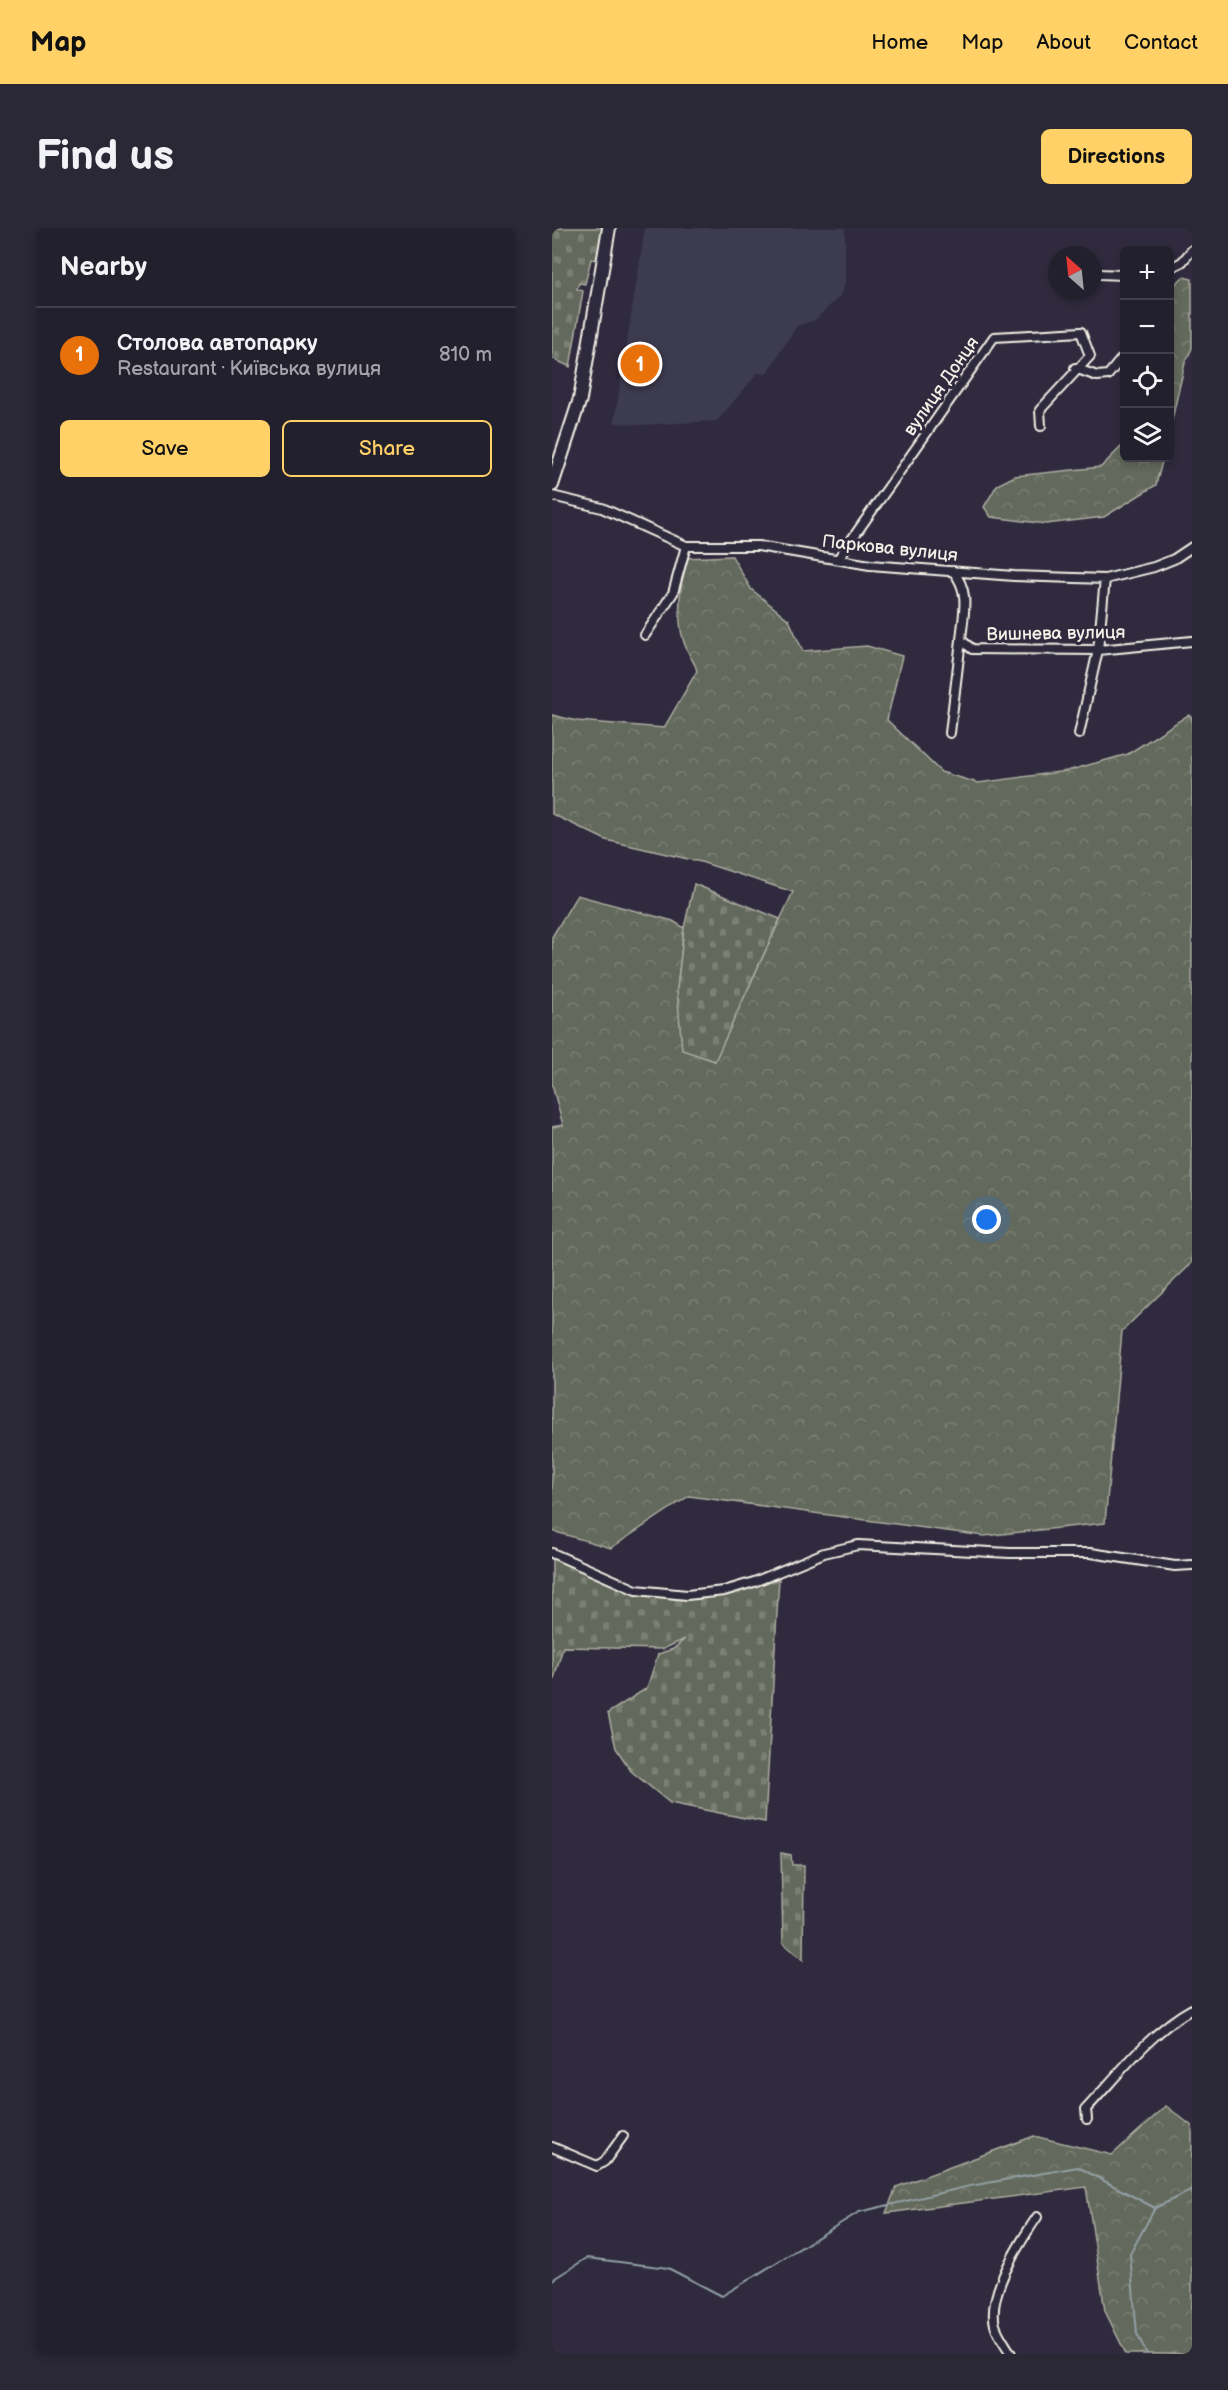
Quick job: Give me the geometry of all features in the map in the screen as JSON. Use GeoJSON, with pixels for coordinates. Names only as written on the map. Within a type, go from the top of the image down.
{"type":"FeatureCollection","features":[{"type":"Feature","properties":{"kind":"main road"},"geometry":{"type":"LineString","coordinates":[[552,485],[580,399],[609,228]]}},
{"type":"Feature","properties":{"kind":"street"},"geometry":{"type":"LineString","coordinates":[[1174,265],[1182,262],[1192,250]]}},
{"type":"Feature","properties":{"kind":"street"},"geometry":{"type":"LineString","coordinates":[[1102,274],[1120,274]]}},
{"type":"Feature","properties":{"kind":"street","name":"вулиця Донця"},"geometry":{"type":"LineString","coordinates":[[838,559],[994,337],[1081,332],[1090,356],[1075,368],[1040,410],[1041,426]]}},
{"type":"Feature","properties":{"kind":"street"},"geometry":{"type":"LineString","coordinates":[[1075,368],[1097,376],[1108,375],[1120,360]]}},
{"type":"Feature","properties":{"kind":"street","name":"Паркова вулиця"},"geometry":{"type":"LineString","coordinates":[[552,496],[602,508],[686,546],[758,546],[870,565],[1014,576],[1105,579],[1155,567],[1174,559],[1192,547]]}},
{"type":"Feature","properties":{"kind":"street"},"geometry":{"type":"LineString","coordinates":[[645,635],[673,593],[686,546]]}},
{"type":"Feature","properties":{"kind":"street","name":"Вишнева вулиця"},"geometry":{"type":"LineString","coordinates":[[953,571],[965,592],[961,640],[972,649],[1098,650],[1192,641]]}},
{"type":"Feature","properties":{"kind":"street"},"geometry":{"type":"LineString","coordinates":[[1079,734],[1098,650],[1105,579]]}},
{"type":"Feature","properties":{"kind":"street"},"geometry":{"type":"LineString","coordinates":[[950,733],[961,640]]}},
{"type":"Feature","properties":{"kind":"street"},"geometry":{"type":"LineString","coordinates":[[552,1553],[636,1590],[687,1595],[724,1591],[754,1582],[824,1553],[858,1545],[1010,1553],[1091,1553],[1175,1566],[1192,1565]]}},
{"type":"Feature","properties":{"kind":"street"},"geometry":{"type":"LineString","coordinates":[[1087,2119],[1086,2109],[1138,2053],[1181,2015],[1192,2009]]}},
{"type":"Feature","properties":{"kind":"street"},"geometry":{"type":"LineString","coordinates":[[552,2147],[597,2166],[605,2161],[622,2136]]}},
{"type":"Feature","properties":{"kind":"street"},"geometry":{"type":"LineString","coordinates":[[1011,2354],[995,2324],[997,2299],[1007,2265],[1037,2217]]}},
{"type":"Feature","properties":{"kind":"shaded area"},"geometry":{"type":"Polygon","coordinates":[[[645,228],[845,228],[845,284],[840,296],[815,320],[797,326],[766,374],[758,373],[717,421],[642,425],[614,423],[645,228]]]}},
{"type":"Feature","properties":{"kind":"green space"},"geometry":{"type":"Polygon","coordinates":[[[552,228],[603,228],[597,260],[591,259],[585,284],[579,283],[577,289],[583,291],[570,367],[552,358],[552,228]]]}},
{"type":"Feature","properties":{"kind":"green space"},"geometry":{"type":"Polygon","coordinates":[[[1183,277],[1192,279],[1192,348],[1185,363],[1174,411],[1174,300],[1174,285],[1183,277]]]}},
{"type":"Feature","properties":{"kind":"green space"},"geometry":{"type":"Polygon","coordinates":[[[1120,448],[1120,462],[1162,462],[1156,485],[1104,517],[1046,524],[991,517],[984,507],[997,485],[1015,476],[1101,467],[1120,448]]]}},
{"type":"Feature","properties":{"kind":"green space"},"geometry":{"type":"Polygon","coordinates":[[[732,556],[751,589],[789,620],[803,651],[867,646],[902,656],[887,720],[941,772],[978,783],[1067,771],[1128,754],[1188,715],[1192,717],[1192,1263],[1122,1331],[1105,1523],[984,1536],[689,1496],[611,1548],[552,1531],[552,1127],[563,1125],[552,1085],[552,937],[577,895],[673,921],[684,928],[677,989],[714,1061],[793,892],[701,862],[606,840],[552,814],[552,715],[577,721],[664,728],[697,671],[687,650],[681,628],[680,604],[685,558],[732,556]]]}},
{"type":"Feature","properties":{"kind":"green space"},"geometry":{"type":"Polygon","coordinates":[[[694,884],[780,919],[715,1061],[682,1050],[677,989],[684,928],[694,884]]]}},
{"type":"Feature","properties":{"kind":"green space"},"geometry":{"type":"Polygon","coordinates":[[[552,1553],[636,1590],[687,1595],[779,1579],[765,1822],[670,1803],[631,1771],[616,1748],[608,1713],[647,1688],[658,1654],[673,1649],[685,1639],[663,1649],[563,1647],[552,1686],[552,1553]]]}},
{"type":"Feature","properties":{"kind":"green space"},"geometry":{"type":"Polygon","coordinates":[[[781,1853],[791,1855],[792,1865],[804,1865],[803,1960],[783,1943],[781,1853]]]}},
{"type":"Feature","properties":{"kind":"green space"},"geometry":{"type":"Polygon","coordinates":[[[1166,2106],[1192,2126],[1192,2354],[1126,2354],[1105,2311],[1086,2187],[886,2213],[896,2187],[1034,2136],[1112,2155],[1166,2106]]]}},
{"type":"Feature","properties":{"kind":"waterway"},"geometry":{"type":"LineString","coordinates":[[552,2280],[587,2258],[668,2268],[722,2296],[859,2212],[970,2186],[1078,2167],[1155,2208]]}},
{"type":"Feature","properties":{"kind":"waterway"},"geometry":{"type":"LineString","coordinates":[[1147,2354],[1137,2334],[1130,2254],[1155,2208],[1192,2190]]}},
{"type":"Feature","properties":{"kind":"place","name":"Столова автопарку"},"geometry":{"type":"Point","coordinates":[640,364]}}]}
